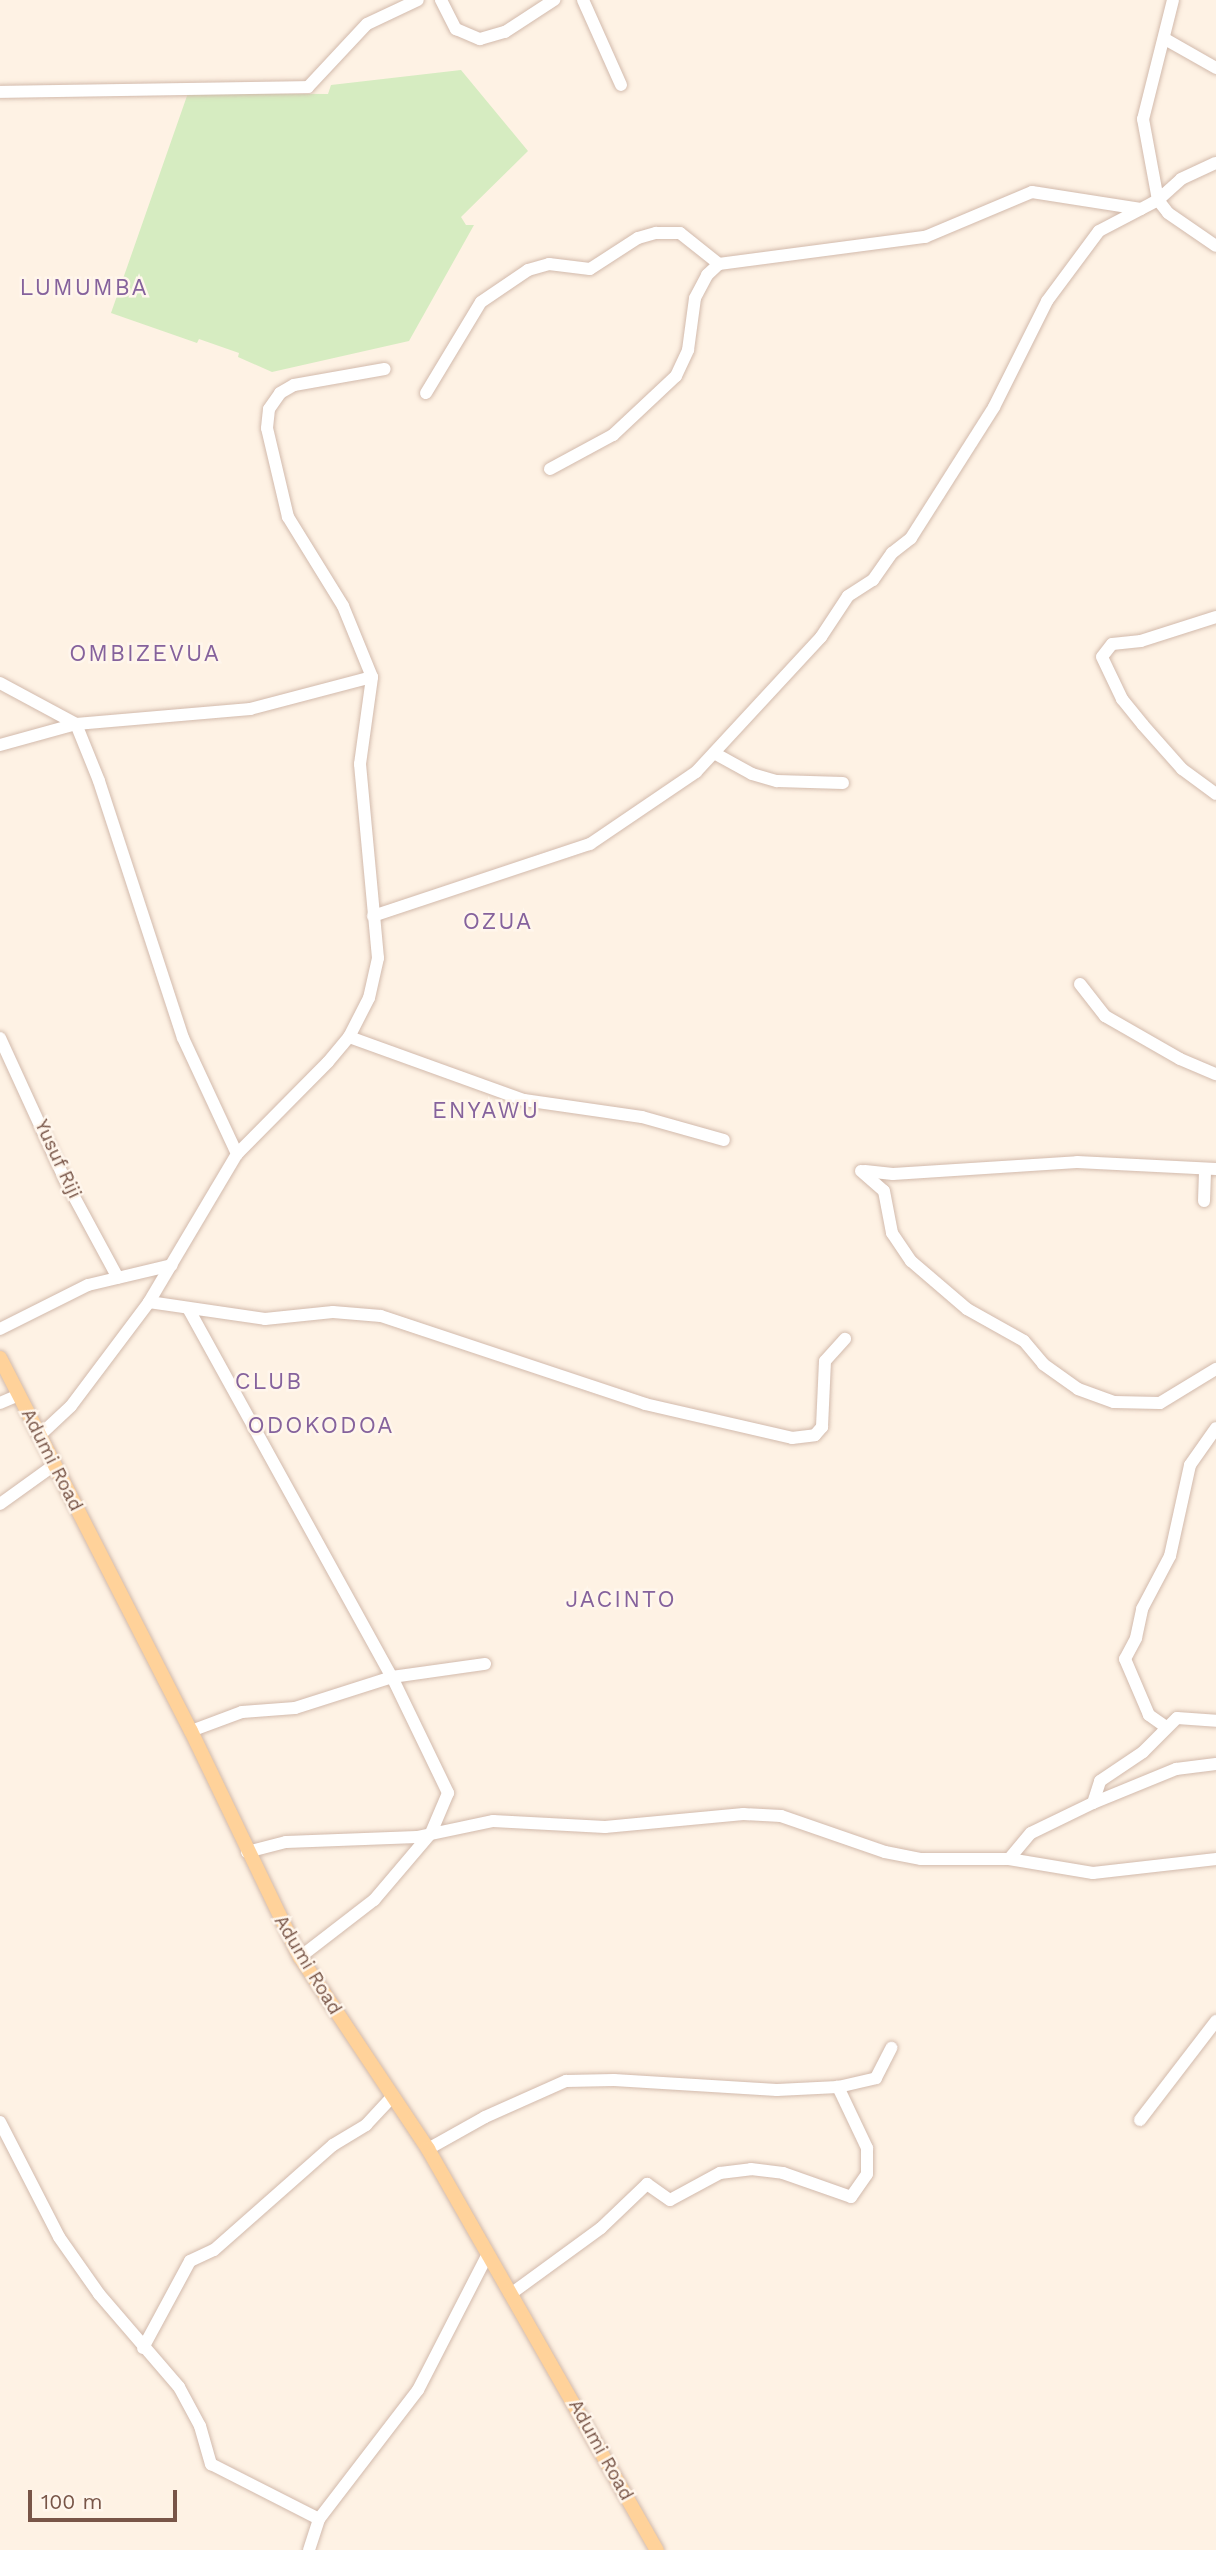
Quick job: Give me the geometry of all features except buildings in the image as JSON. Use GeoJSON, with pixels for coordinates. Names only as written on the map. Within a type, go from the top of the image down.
{"type":"FeatureCollection","features":[{"type":"Feature","properties":{"kind":"main road","name":"Adumi Road"},"geometry":{"type":"LineString","coordinates":[[0,1358],[191,1731],[247,1852],[300,1957],[428,2149],[657,2550]]}},
{"type":"Feature","properties":{"kind":"street"},"geometry":{"type":"LineString","coordinates":[[0,92],[308,87],[367,24],[418,0]]}},
{"type":"Feature","properties":{"kind":"street"},"geometry":{"type":"LineString","coordinates":[[441,0],[456,29],[480,39],[505,32],[554,0]]}},
{"type":"Feature","properties":{"kind":"street"},"geometry":{"type":"LineString","coordinates":[[583,0],[621,85]]}},
{"type":"Feature","properties":{"kind":"street"},"geometry":{"type":"LineString","coordinates":[[1172,0],[1165,40],[1143,119],[1158,200],[1168,213],[1216,246]]}},
{"type":"Feature","properties":{"kind":"street"},"geometry":{"type":"LineString","coordinates":[[1165,40],[1216,68]]}},
{"type":"Feature","properties":{"kind":"street"},"geometry":{"type":"LineString","coordinates":[[373,916],[590,844],[675,789],[714,753],[821,637],[848,596],[873,580],[892,553],[911,538],[994,407],[1048,302],[1099,231],[1158,200],[1181,178],[1216,163]]}},
{"type":"Feature","properties":{"kind":"street"},"geometry":{"type":"LineString","coordinates":[[550,469],[613,435],[676,376],[688,351],[695,298],[707,275],[719,264],[925,237],[1032,192],[1141,209]]}},
{"type":"Feature","properties":{"kind":"street"},"geometry":{"type":"LineString","coordinates":[[426,393],[481,302],[527,270],[549,264],[590,269],[638,238],[656,233],[680,233],[719,264]]}},
{"type":"Feature","properties":{"kind":"street"},"geometry":{"type":"LineString","coordinates":[[40,1435],[71,1406],[149,1302],[237,1154],[349,1037],[369,998],[378,958],[360,764],[372,677],[344,606],[288,517],[268,428],[269,410],[287,389],[385,369]]}},
{"type":"Feature","properties":{"kind":"street"},"geometry":{"type":"LineString","coordinates":[[1216,617],[1141,641],[1112,645],[1102,657],[1110,679],[1136,717],[1182,769],[1216,794]]}},
{"type":"Feature","properties":{"kind":"street"},"geometry":{"type":"LineString","coordinates":[[0,745],[76,724],[250,709],[372,677]]}},
{"type":"Feature","properties":{"kind":"street"},"geometry":{"type":"LineString","coordinates":[[0,683],[76,724],[99,782],[183,1038],[237,1154]]}},
{"type":"Feature","properties":{"kind":"street"},"geometry":{"type":"LineString","coordinates":[[714,753],[752,774],[777,781],[843,783]]}},
{"type":"Feature","properties":{"kind":"street"},"geometry":{"type":"LineString","coordinates":[[1080,984],[1105,1016],[1180,1059],[1216,1074]]}},
{"type":"Feature","properties":{"kind":"street"},"geometry":{"type":"LineString","coordinates":[[349,1037],[524,1100],[642,1117],[724,1140]]}},
{"type":"Feature","properties":{"kind":"street","name":"Yusuf Riji"},"geometry":{"type":"LineString","coordinates":[[0,1038],[65,1180],[118,1278]]}},
{"type":"Feature","properties":{"kind":"street"},"geometry":{"type":"LineString","coordinates":[[1204,1201],[1210,1170],[1064,1163],[893,1174],[861,1171],[884,1191],[892,1233],[911,1261],[967,1309],[1024,1341],[1042,1364],[1077,1389],[1114,1402],[1160,1403],[1216,1369]]}},
{"type":"Feature","properties":{"kind":"street"},"geometry":{"type":"LineString","coordinates":[[0,1329],[54,1299],[118,1278],[172,1265]]}},
{"type":"Feature","properties":{"kind":"street"},"geometry":{"type":"LineString","coordinates":[[149,1302],[265,1319],[333,1312],[382,1316],[645,1404],[792,1438],[815,1435],[822,1427],[825,1361],[845,1339]]}},
{"type":"Feature","properties":{"kind":"street"},"geometry":{"type":"LineString","coordinates":[[188,1308],[392,1677],[447,1793],[431,1833],[356,1919],[300,1957]]}},
{"type":"Feature","properties":{"kind":"street"},"geometry":{"type":"LineString","coordinates":[[0,1403],[19,1395]]}},
{"type":"Feature","properties":{"kind":"street"},"geometry":{"type":"LineString","coordinates":[[1166,1727],[1149,1715],[1125,1659],[1136,1638],[1142,1609],[1170,1556],[1190,1465],[1216,1428]]}},
{"type":"Feature","properties":{"kind":"street"},"geometry":{"type":"LineString","coordinates":[[0,1504],[54,1465]]}},
{"type":"Feature","properties":{"kind":"street"},"geometry":{"type":"LineString","coordinates":[[191,1731],[242,1712],[295,1708],[392,1677],[485,1664]]}},
{"type":"Feature","properties":{"kind":"street"},"geometry":{"type":"LineString","coordinates":[[1093,1803],[1101,1781],[1143,1752],[1166,1727],[1186,1716],[1216,1721]]}},
{"type":"Feature","properties":{"kind":"street"},"geometry":{"type":"LineString","coordinates":[[1009,1859],[1031,1833],[1093,1803],[1176,1769],[1216,1764]]}},
{"type":"Feature","properties":{"kind":"street"},"geometry":{"type":"LineString","coordinates":[[247,1852],[286,1842],[431,1833],[493,1821],[605,1827],[743,1814],[781,1816],[901,1857],[1009,1859],[1093,1873],[1216,1859]]}},
{"type":"Feature","properties":{"kind":"street"},"geometry":{"type":"LineString","coordinates":[[1140,2120],[1216,2021]]}},
{"type":"Feature","properties":{"kind":"street"},"geometry":{"type":"LineString","coordinates":[[428,2149],[485,2117],[576,2079],[765,2090],[838,2087],[876,2078],[891,2048]]}},
{"type":"Feature","properties":{"kind":"street"},"geometry":{"type":"LineString","coordinates":[[512,2293],[601,2228],[647,2184],[670,2200],[720,2173],[751,2169],[802,2179],[851,2197],[861,2186],[869,2162],[867,2148],[838,2087]]}},
{"type":"Feature","properties":{"kind":"street"},"geometry":{"type":"LineString","coordinates":[[143,2348],[190,2260],[214,2250],[333,2145],[366,2125],[392,2097]]}},
{"type":"Feature","properties":{"kind":"street"},"geometry":{"type":"LineString","coordinates":[[0,2122],[59,2237],[143,2348],[179,2387],[200,2426],[213,2466],[319,2519]]}},
{"type":"Feature","properties":{"kind":"street"},"geometry":{"type":"LineString","coordinates":[[309,2550],[319,2519],[418,2390],[488,2254]]}},
{"type":"Feature","properties":{"kind":"green space"},"geometry":{"type":"Polygon","coordinates":[[[461,70],[528,151],[461,217],[466,225],[474,225],[409,341],[272,372],[238,357],[239,353],[199,339],[197,343],[111,313],[188,93],[328,94],[331,85],[461,70]]]}},
{"type":"Feature","properties":{"kind":"district","name":"LUMUMBA"},"geometry":{"type":"Point","coordinates":[84,288]}},
{"type":"Feature","properties":{"kind":"district","name":"OMBIZEVUA"},"geometry":{"type":"Point","coordinates":[145,654]}},
{"type":"Feature","properties":{"kind":"district","name":"OZUA"},"geometry":{"type":"Point","coordinates":[498,922]}},
{"type":"Feature","properties":{"kind":"district","name":"ENYAWU"},"geometry":{"type":"Point","coordinates":[486,1111]}},
{"type":"Feature","properties":{"kind":"district","name":"CLUB"},"geometry":{"type":"Point","coordinates":[269,1382]}},
{"type":"Feature","properties":{"kind":"district","name":"ODOKODOA"},"geometry":{"type":"Point","coordinates":[321,1426]}},
{"type":"Feature","properties":{"kind":"district","name":"JACINTO"},"geometry":{"type":"Point","coordinates":[621,1600]}}]}
